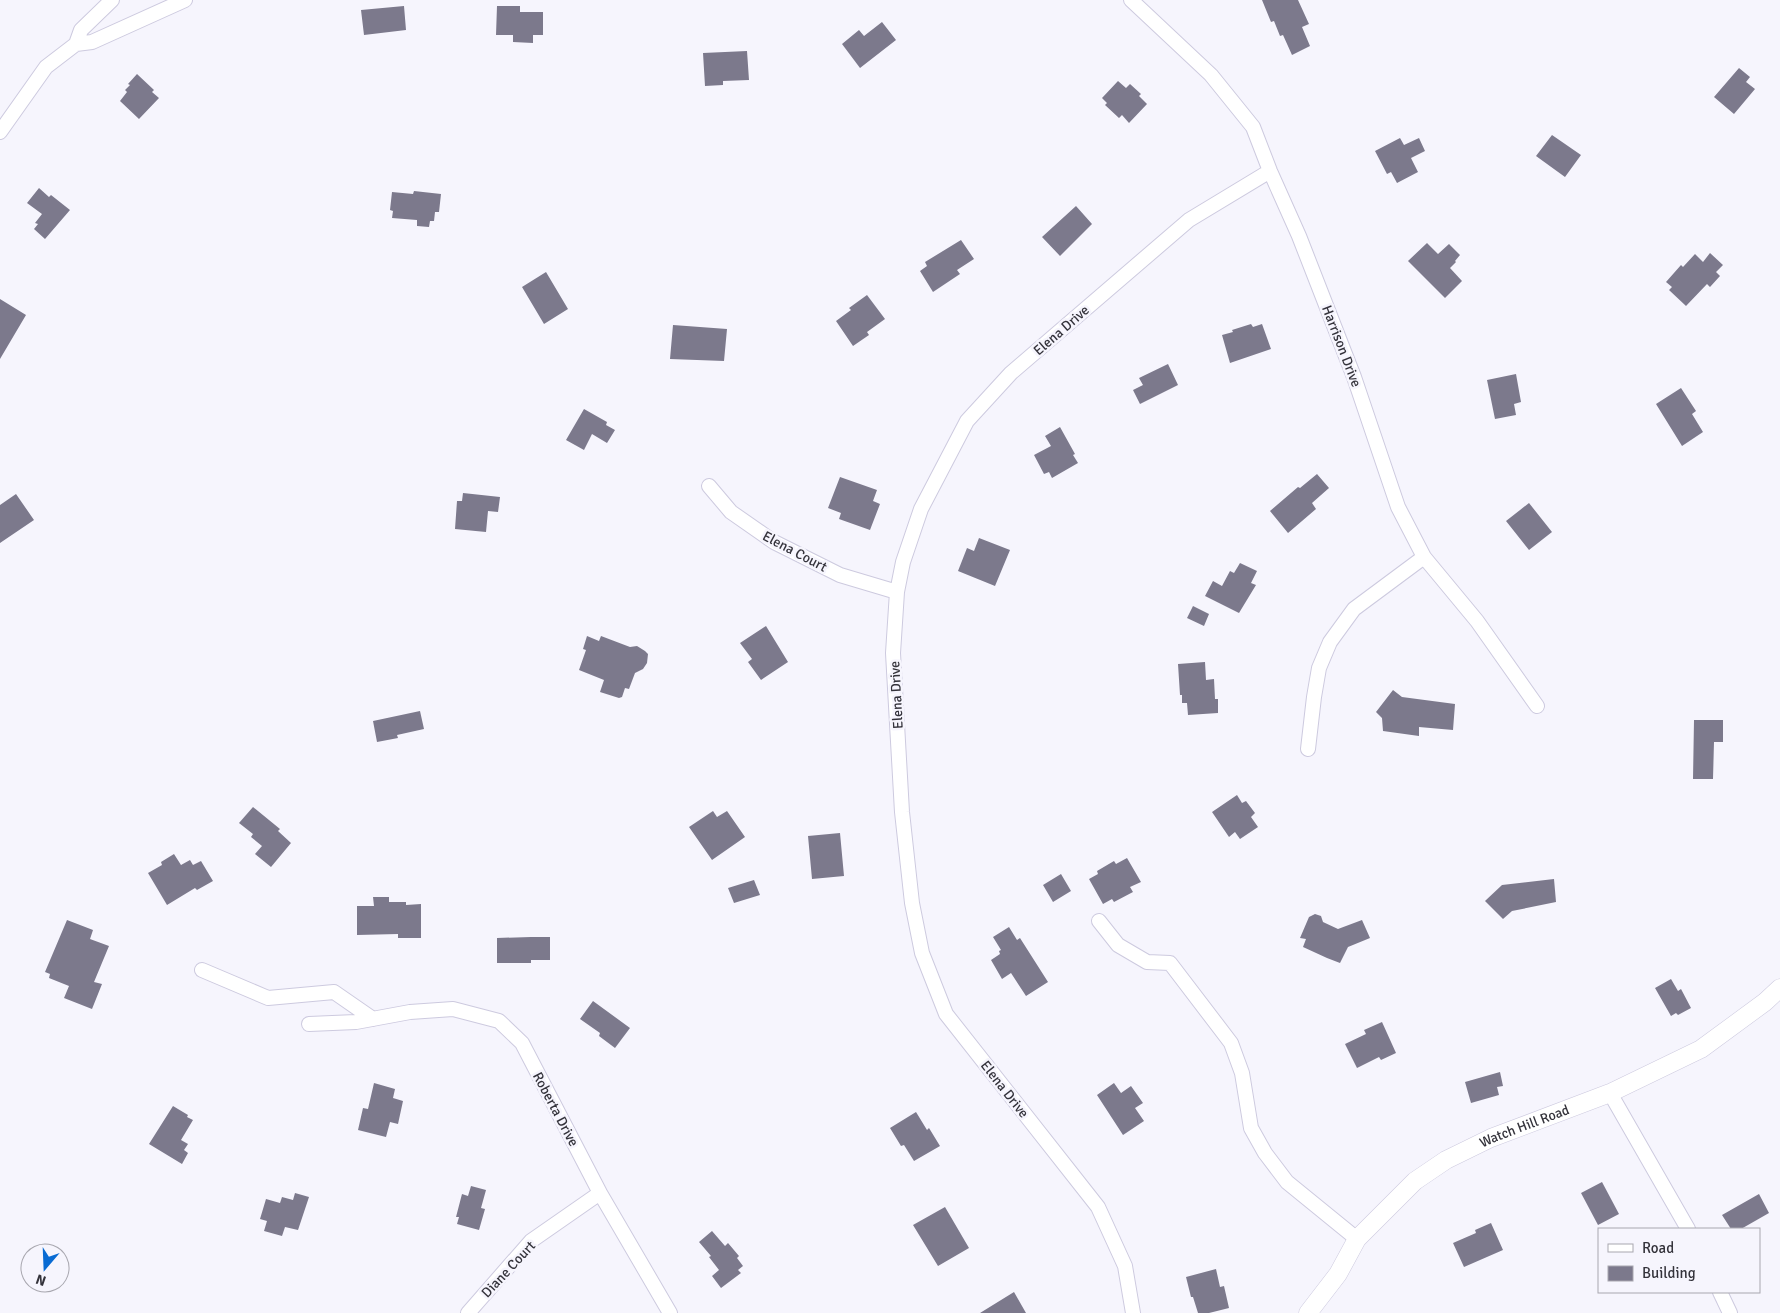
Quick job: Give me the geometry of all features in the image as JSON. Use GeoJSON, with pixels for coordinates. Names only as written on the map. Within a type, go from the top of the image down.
{"type":"FeatureCollection","features":[{"type":"Feature","properties":{"kind":"street"},"geometry":{"type":"LineString","coordinates":[[76,44],[81,30],[112,0]]}},
{"type":"Feature","properties":{"kind":"street"},"geometry":{"type":"LineString","coordinates":[[0,132],[6,112],[46,68],[76,44],[92,42],[185,0]]}},
{"type":"Feature","properties":{"kind":"street","name":"Harrison Drive"},"geometry":{"type":"LineString","coordinates":[[1130,0],[1211,75],[1253,127],[1354,377],[1398,507],[1424,557],[1477,621],[1537,706]]}},
{"type":"Feature","properties":{"kind":"street","name":"Elena Drive"},"geometry":{"type":"LineString","coordinates":[[1133,1313],[1125,1266],[1098,1207],[946,1014],[922,953],[912,903],[902,812],[893,653],[897,592],[903,562],[922,509],[967,421],[1011,373],[1189,220],[1270,172]]}},
{"type":"Feature","properties":{"kind":"street","name":"Elena Court"},"geometry":{"type":"LineString","coordinates":[[709,486],[731,512],[774,542],[840,575],[897,592]]}},
{"type":"Feature","properties":{"kind":"street"},"geometry":{"type":"LineString","coordinates":[[1308,749],[1319,668],[1330,642],[1354,609],[1424,557]]}},
{"type":"Feature","properties":{"kind":"street"},"geometry":{"type":"LineString","coordinates":[[1099,921],[1118,945],[1132,954],[1147,962],[1170,963],[1231,1043],[1242,1073],[1251,1128],[1265,1153],[1287,1182],[1357,1239]]}},
{"type":"Feature","properties":{"kind":"street"},"geometry":{"type":"LineString","coordinates":[[202,970],[268,998],[334,992],[373,1019]]}},
{"type":"Feature","properties":{"kind":"street","name":"Watch Hill Road"},"geometry":{"type":"LineString","coordinates":[[1308,1313],[1338,1274],[1357,1239],[1415,1181],[1446,1160],[1491,1138],[1610,1093],[1701,1049],[1765,1002],[1780,988]]}},
{"type":"Feature","properties":{"kind":"street","name":"Roberta Drive"},"geometry":{"type":"LineString","coordinates":[[309,1024],[356,1022],[410,1012],[453,1009],[499,1021],[522,1043],[600,1193],[670,1313]]}},
{"type":"Feature","properties":{"kind":"street"},"geometry":{"type":"LineString","coordinates":[[1610,1093],[1687,1228]]}},
{"type":"Feature","properties":{"kind":"street","name":"Diane Court"},"geometry":{"type":"LineString","coordinates":[[468,1313],[532,1241],[600,1193]]}},
{"type":"Feature","properties":{"kind":"street"},"geometry":{"type":"LineString","coordinates":[[1720,1293],[1730,1313]]}},
{"type":"Feature","properties":{"kind":"building"},"geometry":{"type":"Polygon","coordinates":[[[1262,0],[1298,0],[1309,24],[1302,27],[1310,46],[1292,55],[1283,35],[1280,36],[1274,21],[1271,22],[1262,0]]]}},
{"type":"Feature","properties":{"kind":"building"},"geometry":{"type":"Polygon","coordinates":[[[404,6],[406,30],[364,35],[361,10],[404,6]]]}},
{"type":"Feature","properties":{"kind":"building"},"geometry":{"type":"Polygon","coordinates":[[[497,6],[520,6],[520,12],[543,12],[543,35],[533,35],[533,43],[513,42],[513,35],[496,35],[497,6]]]}},
{"type":"Feature","properties":{"kind":"building"},"geometry":{"type":"Polygon","coordinates":[[[882,22],[896,40],[860,68],[842,44],[859,30],[864,36],[882,22]]]}},
{"type":"Feature","properties":{"kind":"building"},"geometry":{"type":"Polygon","coordinates":[[[747,51],[749,80],[723,81],[723,85],[705,86],[703,53],[747,51]]]}},
{"type":"Feature","properties":{"kind":"building"},"geometry":{"type":"Polygon","coordinates":[[[1739,68],[1750,77],[1746,82],[1755,89],[1734,114],[1714,97],[1739,68]]]}},
{"type":"Feature","properties":{"kind":"building"},"geometry":{"type":"Polygon","coordinates":[[[137,74],[154,90],[152,92],[159,98],[139,119],[120,101],[127,92],[125,90],[130,85],[128,84],[137,74]]]}},
{"type":"Feature","properties":{"kind":"building"},"geometry":{"type":"Polygon","coordinates":[[[1118,81],[1126,88],[1130,84],[1141,94],[1139,96],[1147,104],[1129,123],[1122,115],[1119,118],[1105,105],[1107,103],[1102,98],[1118,81]]]}},
{"type":"Feature","properties":{"kind":"building"},"geometry":{"type":"Polygon","coordinates":[[[1552,135],[1581,155],[1565,177],[1536,156],[1552,135]]]}},
{"type":"Feature","properties":{"kind":"building"},"geometry":{"type":"Polygon","coordinates":[[[1400,138],[1404,145],[1419,138],[1425,151],[1411,158],[1418,172],[1397,183],[1391,172],[1387,174],[1375,151],[1400,138]]]}},
{"type":"Feature","properties":{"kind":"building"},"geometry":{"type":"Polygon","coordinates":[[[39,188],[49,197],[51,195],[70,210],[45,239],[34,229],[38,224],[35,223],[42,214],[27,203],[39,188]]]}},
{"type":"Feature","properties":{"kind":"building"},"geometry":{"type":"Polygon","coordinates":[[[414,191],[441,194],[439,212],[435,212],[434,221],[430,221],[429,227],[417,226],[417,220],[392,218],[393,211],[390,210],[392,192],[413,194],[414,191]]]}},
{"type":"Feature","properties":{"kind":"building"},"geometry":{"type":"Polygon","coordinates":[[[1076,206],[1092,224],[1060,256],[1042,237],[1076,206]]]}},
{"type":"Feature","properties":{"kind":"building"},"geometry":{"type":"Polygon","coordinates":[[[961,240],[974,259],[957,270],[960,274],[933,292],[920,271],[927,266],[925,262],[961,240]]]}},
{"type":"Feature","properties":{"kind":"building"},"geometry":{"type":"Polygon","coordinates":[[[1427,243],[1438,254],[1449,244],[1460,255],[1450,268],[1462,281],[1445,298],[1408,261],[1427,243]]]}},
{"type":"Feature","properties":{"kind":"building"},"geometry":{"type":"Polygon","coordinates":[[[1710,253],[1723,265],[1716,272],[1720,276],[1710,287],[1707,284],[1686,306],[1669,290],[1672,287],[1666,282],[1681,265],[1683,267],[1695,254],[1703,262],[1710,253]]]}},
{"type":"Feature","properties":{"kind":"building"},"geometry":{"type":"Polygon","coordinates":[[[546,272],[568,309],[544,324],[522,287],[546,272]]]}},
{"type":"Feature","properties":{"kind":"building"},"geometry":{"type":"Polygon","coordinates":[[[867,295],[885,319],[867,332],[869,335],[853,346],[836,321],[851,310],[849,308],[867,295]]]}},
{"type":"Feature","properties":{"kind":"building"},"geometry":{"type":"Polygon","coordinates":[[[0,299],[26,315],[0,359],[0,299]]]}},
{"type":"Feature","properties":{"kind":"building"},"geometry":{"type":"Polygon","coordinates":[[[1251,324],[1253,327],[1262,324],[1271,349],[1230,363],[1222,335],[1251,324]]]}},
{"type":"Feature","properties":{"kind":"building"},"geometry":{"type":"Polygon","coordinates":[[[673,325],[727,329],[724,361],[670,359],[673,325]]]}},
{"type":"Feature","properties":{"kind":"building"},"geometry":{"type":"Polygon","coordinates":[[[1168,364],[1178,385],[1140,404],[1133,390],[1143,385],[1139,378],[1168,364]]]}},
{"type":"Feature","properties":{"kind":"building"},"geometry":{"type":"Polygon","coordinates":[[[1516,374],[1521,402],[1514,404],[1516,415],[1495,419],[1487,380],[1516,374]]]}},
{"type":"Feature","properties":{"kind":"building"},"geometry":{"type":"Polygon","coordinates":[[[1681,388],[1696,411],[1692,414],[1703,432],[1682,446],[1656,404],[1681,388]]]}},
{"type":"Feature","properties":{"kind":"building"},"geometry":{"type":"Polygon","coordinates":[[[584,409],[607,422],[606,425],[615,430],[607,443],[592,434],[584,450],[566,440],[584,409]]]}},
{"type":"Feature","properties":{"kind":"building"},"geometry":{"type":"Polygon","coordinates":[[[1060,427],[1078,463],[1052,478],[1049,472],[1044,474],[1034,455],[1051,446],[1045,436],[1060,427]]]}},
{"type":"Feature","properties":{"kind":"building"},"geometry":{"type":"Polygon","coordinates":[[[1317,474],[1329,488],[1312,503],[1316,509],[1288,533],[1270,511],[1298,487],[1300,488],[1317,474]]]}},
{"type":"Feature","properties":{"kind":"building"},"geometry":{"type":"Polygon","coordinates":[[[840,477],[877,490],[873,501],[880,504],[870,530],[839,519],[841,513],[828,508],[840,477]]]}},
{"type":"Feature","properties":{"kind":"building"},"geometry":{"type":"Polygon","coordinates":[[[463,493],[500,497],[498,512],[488,511],[486,532],[455,529],[457,501],[462,501],[463,493]]]}},
{"type":"Feature","properties":{"kind":"building"},"geometry":{"type":"Polygon","coordinates":[[[16,494],[34,520],[0,543],[0,505],[16,494]]]}},
{"type":"Feature","properties":{"kind":"building"},"geometry":{"type":"Polygon","coordinates":[[[1529,503],[1552,532],[1529,550],[1506,521],[1529,503]]]}},
{"type":"Feature","properties":{"kind":"building"},"geometry":{"type":"Polygon","coordinates":[[[979,538],[1010,550],[995,586],[958,571],[967,548],[974,551],[979,538]]]}},
{"type":"Feature","properties":{"kind":"building"},"geometry":{"type":"Polygon","coordinates":[[[1240,563],[1257,571],[1251,583],[1256,585],[1239,613],[1205,596],[1213,581],[1222,586],[1230,571],[1234,573],[1240,563]]]}},
{"type":"Feature","properties":{"kind":"building"},"geometry":{"type":"Polygon","coordinates":[[[1193,606],[1209,614],[1204,626],[1187,618],[1193,606]]]}},
{"type":"Feature","properties":{"kind":"building"},"geometry":{"type":"Polygon","coordinates":[[[766,626],[788,662],[761,680],[748,662],[752,659],[740,643],[766,626]]]}},
{"type":"Feature","properties":{"kind":"building"},"geometry":{"type":"Polygon","coordinates":[[[587,636],[599,641],[601,636],[630,647],[637,646],[648,654],[647,663],[643,669],[635,673],[629,689],[625,688],[622,697],[619,698],[600,692],[604,680],[579,670],[586,650],[583,649],[587,636]]]}},
{"type":"Feature","properties":{"kind":"building"},"geometry":{"type":"Polygon","coordinates":[[[1205,662],[1206,680],[1214,679],[1215,699],[1218,699],[1218,713],[1188,715],[1187,703],[1182,703],[1182,695],[1180,695],[1178,664],[1205,662]]]}},
{"type":"Feature","properties":{"kind":"building"},"geometry":{"type":"Polygon","coordinates":[[[1393,690],[1402,697],[1455,704],[1453,730],[1419,727],[1419,736],[1383,731],[1382,718],[1376,712],[1393,690]]]}},
{"type":"Feature","properties":{"kind":"building"},"geometry":{"type":"Polygon","coordinates":[[[420,711],[424,729],[397,735],[398,738],[377,742],[373,721],[420,711]]]}},
{"type":"Feature","properties":{"kind":"building"},"geometry":{"type":"Polygon","coordinates":[[[1694,720],[1723,720],[1723,742],[1714,742],[1713,779],[1693,779],[1694,720]]]}},
{"type":"Feature","properties":{"kind":"building"},"geometry":{"type":"Polygon","coordinates":[[[1237,795],[1242,803],[1246,801],[1255,813],[1251,817],[1258,827],[1240,839],[1235,832],[1229,837],[1212,812],[1237,795]]]}},
{"type":"Feature","properties":{"kind":"building"},"geometry":{"type":"Polygon","coordinates":[[[253,807],[280,829],[278,831],[291,843],[271,867],[255,854],[262,846],[251,837],[253,834],[239,823],[253,807]]]}},
{"type":"Feature","properties":{"kind":"building"},"geometry":{"type":"Polygon","coordinates":[[[713,811],[717,817],[727,811],[745,837],[712,860],[689,827],[713,811]]]}},
{"type":"Feature","properties":{"kind":"building"},"geometry":{"type":"Polygon","coordinates":[[[840,833],[844,876],[812,879],[808,836],[840,833]]]}},
{"type":"Feature","properties":{"kind":"building"},"geometry":{"type":"Polygon","coordinates":[[[174,854],[181,865],[190,860],[193,865],[201,861],[213,881],[197,890],[195,888],[167,905],[148,873],[162,865],[161,862],[174,854]]]}},
{"type":"Feature","properties":{"kind":"building"},"geometry":{"type":"Polygon","coordinates":[[[1127,858],[1141,882],[1130,887],[1133,892],[1114,902],[1112,899],[1103,904],[1089,879],[1098,874],[1097,871],[1114,861],[1116,864],[1127,858]]]}},
{"type":"Feature","properties":{"kind":"building"},"geometry":{"type":"Polygon","coordinates":[[[1061,874],[1071,891],[1053,902],[1043,885],[1061,874]]]}},
{"type":"Feature","properties":{"kind":"building"},"geometry":{"type":"Polygon","coordinates":[[[1554,879],[1556,902],[1512,911],[1503,919],[1485,901],[1502,885],[1554,879]]]}},
{"type":"Feature","properties":{"kind":"building"},"geometry":{"type":"Polygon","coordinates":[[[754,880],[760,895],[734,903],[728,888],[754,880]]]}},
{"type":"Feature","properties":{"kind":"building"},"geometry":{"type":"Polygon","coordinates":[[[373,897],[389,897],[389,902],[406,902],[406,905],[421,904],[421,938],[398,938],[398,934],[357,935],[357,906],[374,906],[373,897]]]}},
{"type":"Feature","properties":{"kind":"building"},"geometry":{"type":"Polygon","coordinates":[[[1315,914],[1321,916],[1323,922],[1338,929],[1362,920],[1370,938],[1348,947],[1340,963],[1327,958],[1303,947],[1306,939],[1300,938],[1309,917],[1315,914]]]}},
{"type":"Feature","properties":{"kind":"building"},"geometry":{"type":"Polygon","coordinates":[[[67,920],[93,930],[90,939],[109,946],[94,982],[102,984],[92,1009],[64,998],[69,986],[49,978],[50,974],[45,972],[67,920]]]}},
{"type":"Feature","properties":{"kind":"building"},"geometry":{"type":"Polygon","coordinates":[[[1009,927],[1017,940],[1020,938],[1048,982],[1026,996],[1011,973],[1002,979],[991,960],[1000,954],[999,951],[1001,950],[993,937],[1009,927]]]}},
{"type":"Feature","properties":{"kind":"building"},"geometry":{"type":"Polygon","coordinates":[[[550,937],[550,960],[531,960],[531,963],[497,963],[497,938],[550,937]]]}},
{"type":"Feature","properties":{"kind":"building"},"geometry":{"type":"Polygon","coordinates":[[[1671,979],[1678,991],[1681,989],[1691,1008],[1678,1015],[1676,1013],[1671,1016],[1655,988],[1671,979]]]}},
{"type":"Feature","properties":{"kind":"building"},"geometry":{"type":"Polygon","coordinates":[[[593,1001],[630,1028],[615,1048],[599,1036],[600,1033],[580,1019],[593,1001]]]}},
{"type":"Feature","properties":{"kind":"building"},"geometry":{"type":"Polygon","coordinates":[[[1382,1022],[1396,1053],[1381,1060],[1379,1057],[1357,1068],[1345,1044],[1366,1034],[1364,1030],[1382,1022]]]}},
{"type":"Feature","properties":{"kind":"building"},"geometry":{"type":"Polygon","coordinates":[[[1500,1072],[1503,1086],[1497,1087],[1499,1095],[1471,1103],[1465,1082],[1500,1072]]]}},
{"type":"Feature","properties":{"kind":"building"},"geometry":{"type":"Polygon","coordinates":[[[374,1083],[395,1089],[393,1098],[403,1101],[398,1124],[390,1122],[386,1137],[358,1130],[363,1108],[368,1109],[374,1083]]]}},
{"type":"Feature","properties":{"kind":"building"},"geometry":{"type":"Polygon","coordinates":[[[1114,1083],[1121,1093],[1131,1086],[1143,1103],[1135,1108],[1144,1121],[1123,1135],[1097,1095],[1114,1083]]]}},
{"type":"Feature","properties":{"kind":"building"},"geometry":{"type":"Polygon","coordinates":[[[173,1106],[193,1120],[181,1140],[188,1144],[184,1150],[188,1153],[182,1164],[149,1144],[173,1106]]]}},
{"type":"Feature","properties":{"kind":"building"},"geometry":{"type":"Polygon","coordinates":[[[916,1112],[940,1146],[914,1161],[904,1145],[901,1146],[890,1128],[916,1112]]]}},
{"type":"Feature","properties":{"kind":"building"},"geometry":{"type":"Polygon","coordinates":[[[1602,1182],[1619,1214],[1598,1225],[1581,1193],[1602,1182]]]}},
{"type":"Feature","properties":{"kind":"building"},"geometry":{"type":"Polygon","coordinates":[[[471,1186],[486,1190],[481,1208],[485,1209],[479,1230],[457,1224],[459,1217],[456,1217],[462,1194],[468,1196],[471,1186]]]}},
{"type":"Feature","properties":{"kind":"building"},"geometry":{"type":"Polygon","coordinates":[[[295,1193],[309,1197],[298,1230],[285,1227],[282,1236],[264,1231],[267,1221],[260,1219],[266,1199],[280,1203],[282,1197],[293,1200],[295,1193]]]}},
{"type":"Feature","properties":{"kind":"building"},"geometry":{"type":"Polygon","coordinates":[[[1759,1194],[1769,1213],[1743,1228],[1730,1228],[1722,1215],[1759,1194]]]}},
{"type":"Feature","properties":{"kind":"building"},"geometry":{"type":"Polygon","coordinates":[[[945,1207],[969,1248],[938,1266],[913,1225],[945,1207]]]}},
{"type":"Feature","properties":{"kind":"building"},"geometry":{"type":"Polygon","coordinates":[[[1491,1223],[1503,1250],[1464,1267],[1453,1243],[1476,1233],[1475,1230],[1491,1223]]]}},
{"type":"Feature","properties":{"kind":"building"},"geometry":{"type":"Polygon","coordinates":[[[712,1231],[725,1246],[728,1243],[739,1256],[737,1258],[743,1266],[738,1270],[741,1273],[721,1288],[712,1276],[719,1270],[709,1257],[711,1256],[699,1242],[712,1231]]]}},
{"type":"Feature","properties":{"kind":"building"},"geometry":{"type":"Polygon","coordinates":[[[1216,1269],[1220,1287],[1224,1286],[1229,1308],[1209,1313],[1198,1313],[1193,1297],[1191,1297],[1186,1277],[1216,1269]]]}},
{"type":"Feature","properties":{"kind":"building"},"geometry":{"type":"Polygon","coordinates":[[[1014,1292],[1026,1313],[980,1313],[1014,1292]]]}}]}
